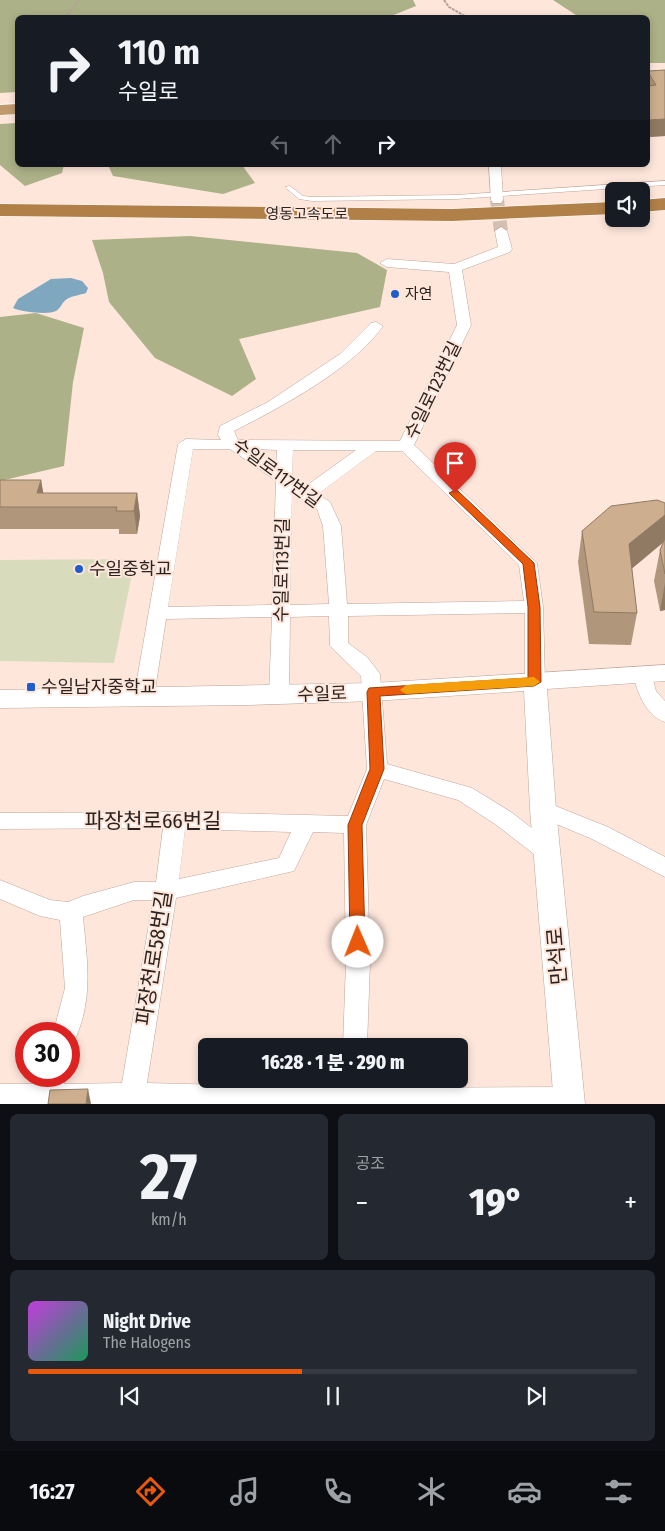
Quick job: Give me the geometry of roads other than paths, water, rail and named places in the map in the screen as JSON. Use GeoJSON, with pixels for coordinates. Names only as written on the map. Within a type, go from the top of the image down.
{"type":"FeatureCollection","features":[{"type":"Feature","properties":{"kind":"highway"},"geometry":{"type":"LineString","coordinates":[[0,110],[15,109]]}},
{"type":"Feature","properties":{"kind":"highway"},"geometry":{"type":"LineString","coordinates":[[0,116],[15,116]]}},
{"type":"Feature","properties":{"kind":"highway"},"geometry":{"type":"LineString","coordinates":[[650,205],[665,204]]}},
{"type":"Feature","properties":{"kind":"highway","name":"영동고속도로"},"geometry":{"type":"LineString","coordinates":[[0,210],[452,215],[605,208]]}},
{"type":"Feature","properties":{"kind":"highway"},"geometry":{"type":"LineString","coordinates":[[650,215],[665,214]]}},
{"type":"Feature","properties":{"kind":"highway","name":"영동고속도로"},"geometry":{"type":"LineString","coordinates":[[0,220],[452,224],[605,218]]}},
{"type":"Feature","properties":{"kind":"street"},"geometry":{"type":"LineString","coordinates":[[495,167],[494,178],[497,198]]}},
{"type":"Feature","properties":{"kind":"street"},"geometry":{"type":"LineString","coordinates":[[387,263],[455,268],[505,249],[501,231]]}},
{"type":"Feature","properties":{"kind":"street","name":"수일로123번길"},"geometry":{"type":"LineString","coordinates":[[455,268],[464,325],[406,446],[528,563],[534,607],[534,682]]}},
{"type":"Feature","properties":{"kind":"street","name":"수일로117번길"},"geometry":{"type":"LineString","coordinates":[[376,326],[345,357],[273,406],[226,429],[226,435],[233,444],[284,480],[308,493],[324,506],[329,515],[340,646],[360,662],[370,674],[374,692],[377,769]]}},
{"type":"Feature","properties":{"kind":"street"},"geometry":{"type":"LineString","coordinates":[[144,697],[186,444],[406,446]]}},
{"type":"Feature","properties":{"kind":"street","name":"수일로113번길"},"geometry":{"type":"LineString","coordinates":[[279,695],[285,445]]}},
{"type":"Feature","properties":{"kind":"street"},"geometry":{"type":"LineString","coordinates":[[308,493],[372,446]]}},
{"type":"Feature","properties":{"kind":"street"},"geometry":{"type":"LineString","coordinates":[[158,614],[534,607]]}},
{"type":"Feature","properties":{"kind":"street","name":"수일로"},"geometry":{"type":"LineString","coordinates":[[0,700],[374,692],[654,673],[647,693],[665,715]]}},
{"type":"Feature","properties":{"kind":"street","name":"만석로"},"geometry":{"type":"LineString","coordinates":[[534,682],[543,809],[570,1101]]}},
{"type":"Feature","properties":{"kind":"street"},"geometry":{"type":"LineString","coordinates":[[355,1038],[358,962],[355,825],[377,769],[465,794],[503,818],[548,852]]}},
{"type":"Feature","properties":{"kind":"street"},"geometry":{"type":"LineString","coordinates":[[543,809],[600,833],[665,868]]}},
{"type":"Feature","properties":{"kind":"street","name":"파장천로66번길"},"geometry":{"type":"LineString","coordinates":[[0,821],[175,820],[355,825]]}},
{"type":"Feature","properties":{"kind":"street","name":"파장천로58번길"},"geometry":{"type":"LineString","coordinates":[[131,1099],[166,891],[175,820]]}},
{"type":"Feature","properties":{"kind":"street"},"geometry":{"type":"LineString","coordinates":[[0,889],[48,909],[71,912],[84,905],[134,891],[166,891],[286,865],[306,824]]}},
{"type":"Feature","properties":{"kind":"street"},"geometry":{"type":"LineString","coordinates":[[68,1022],[78,988],[71,912]]}},
{"type":"Feature","properties":{"kind":"street"},"geometry":{"type":"LineString","coordinates":[[13,1099],[47,1087]]}},
{"type":"Feature","properties":{"kind":"street"},"geometry":{"type":"LineString","coordinates":[[56,1087],[131,1099],[353,1094],[570,1101]]}},
{"type":"Feature","properties":{"kind":"lane"},"geometry":{"type":"LineString","coordinates":[[288,187],[301,198],[312,199],[497,198],[665,183]]}},
{"type":"Feature","properties":{"kind":"water"},"geometry":{"type":"Polygon","coordinates":[[[71,278],[82,281],[88,288],[86,293],[67,299],[56,311],[47,313],[22,311],[13,308],[18,299],[51,279],[71,278]]]}},
{"type":"Feature","properties":{"kind":"tunnel"},"geometry":{"type":"LineString","coordinates":[[497,200],[501,231]]}},
{"type":"Feature","properties":{"kind":"place","name":"자연"},"geometry":{"type":"Point","coordinates":[395,294]}},
{"type":"Feature","properties":{"kind":"place","name":"수일중학교"},"geometry":{"type":"Point","coordinates":[79,569]}},
{"type":"Feature","properties":{"kind":"place","name":"수일남자중학교"},"geometry":{"type":"Point","coordinates":[31,687]}}]}
